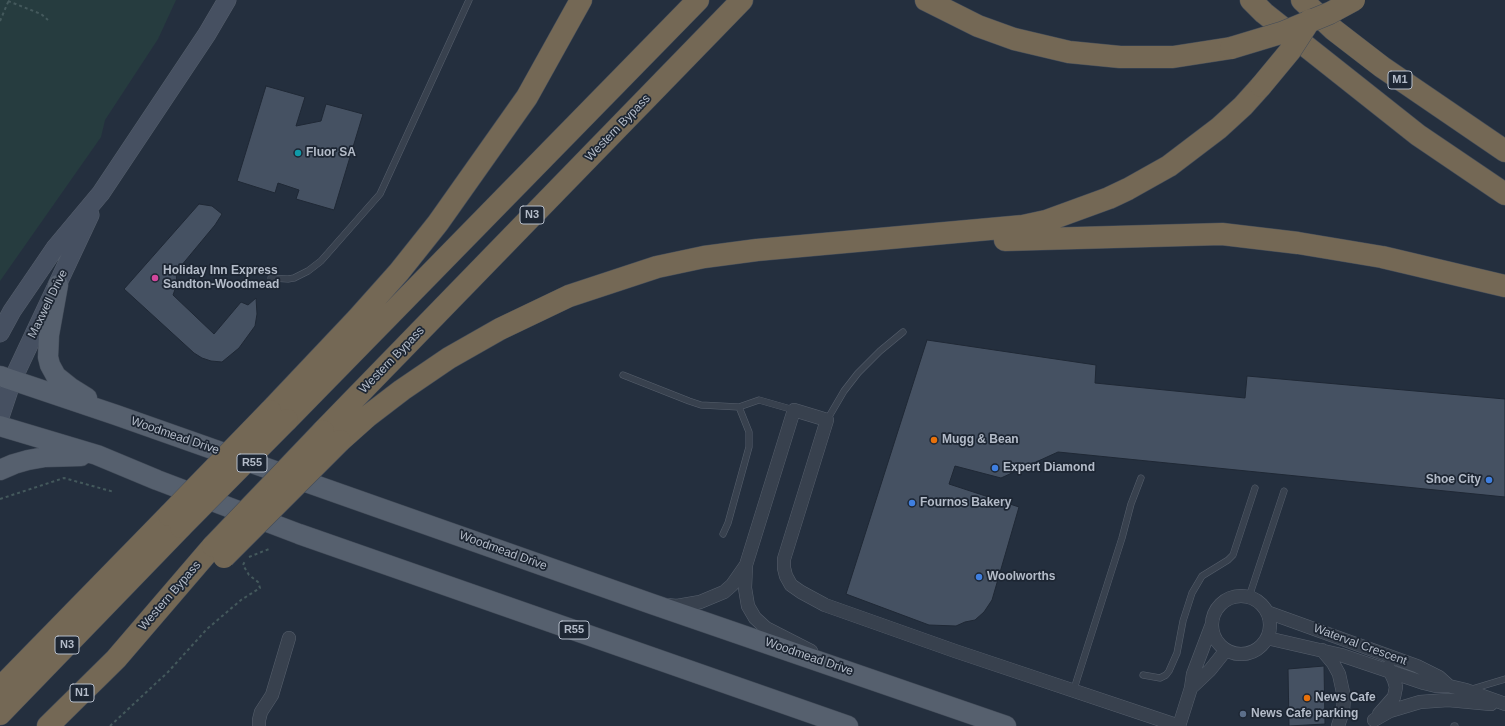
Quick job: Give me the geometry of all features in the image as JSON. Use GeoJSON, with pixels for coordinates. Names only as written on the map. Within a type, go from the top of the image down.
{"type":"FeatureCollection","features":[{"type":"Feature","properties":{"kind":"highway"},"geometry":{"type":"LineString","coordinates":[[279,415],[357,320],[399,272],[438,223],[527,97],[581,0]]}},
{"type":"Feature","properties":{"kind":"highway"},"geometry":{"type":"LineString","coordinates":[[654,46],[693,0]]}},
{"type":"Feature","properties":{"kind":"highway","name":"N3"},"geometry":{"type":"LineString","coordinates":[[0,714],[175,521],[279,415],[654,46],[698,0]]}},
{"type":"Feature","properties":{"kind":"highway","name":"Western Bypass"},"geometry":{"type":"LineString","coordinates":[[48,726],[116,659],[332,436],[742,0]]}},
{"type":"Feature","properties":{"kind":"highway"},"geometry":{"type":"LineString","coordinates":[[926,0],[978,26],[1007,37],[1069,52],[1120,58],[1173,57],[1231,48],[1284,32],[1330,13],[1354,0]]}},
{"type":"Feature","properties":{"kind":"highway"},"geometry":{"type":"LineString","coordinates":[[1250,0],[1264,13],[1318,54],[1382,107]]}},
{"type":"Feature","properties":{"kind":"highway","name":"M1"},"geometry":{"type":"LineString","coordinates":[[1268,0],[1382,107],[1418,135],[1505,194]]}},
{"type":"Feature","properties":{"kind":"highway","name":"M1"},"geometry":{"type":"LineString","coordinates":[[1302,0],[1334,30],[1382,67],[1505,151]]}},
{"type":"Feature","properties":{"kind":"highway"},"geometry":{"type":"LineString","coordinates":[[332,436],[368,416],[402,390],[449,358],[500,329],[569,296],[657,267],[704,257],[757,250],[1023,226],[1068,214],[1128,189],[1169,166],[1219,128],[1243,106],[1290,51],[1322,0]]}},
{"type":"Feature","properties":{"kind":"highway"},"geometry":{"type":"LineString","coordinates":[[757,250],[1222,234],[1298,243],[1375,256],[1505,286]]}},
{"type":"Feature","properties":{"kind":"highway"},"geometry":{"type":"LineString","coordinates":[[0,688],[175,521]]}},
{"type":"Feature","properties":{"kind":"main road","name":"Maxwell Drive"},"geometry":{"type":"LineString","coordinates":[[0,334],[12,311],[55,248],[101,193],[207,34],[227,0]]}},
{"type":"Feature","properties":{"kind":"main road","name":"Maxwell Drive"},"geometry":{"type":"LineString","coordinates":[[0,417],[6,378],[58,285],[101,193]]}},
{"type":"Feature","properties":{"kind":"main road"},"geometry":{"type":"LineString","coordinates":[[58,285],[48,344],[50,365],[56,376],[66,385],[116,415]]}},
{"type":"Feature","properties":{"kind":"main road","name":"Woodmead Drive"},"geometry":{"type":"LineString","coordinates":[[6,378],[116,415],[652,604],[1006,726]]}},
{"type":"Feature","properties":{"kind":"main road","name":"R55"},"geometry":{"type":"LineString","coordinates":[[0,426],[97,455],[157,480],[299,534],[848,726]]}},
{"type":"Feature","properties":{"kind":"main road"},"geometry":{"type":"LineString","coordinates":[[0,470],[21,461],[35,458],[97,455]]}},
{"type":"Feature","properties":{"kind":"street"},"geometry":{"type":"LineString","coordinates":[[850,671],[766,628],[755,618],[748,606],[746,594],[746,566],[794,410],[827,420],[784,560],[784,568],[786,576],[792,585],[801,592],[832,608],[1073,692],[1179,726],[1191,688],[1193,674],[1214,615],[1218,608],[1224,602],[1232,598],[1240,596],[1249,597],[1256,600],[1267,612],[1270,620],[1270,629],[1262,646],[1254,652],[1235,654],[1219,645],[1212,632],[1212,624]]}},
{"type":"Feature","properties":{"kind":"street"},"geometry":{"type":"LineString","coordinates":[[652,604],[677,606],[700,602],[724,592],[732,585],[746,566]]}},
{"type":"Feature","properties":{"kind":"street","name":"Waterval Crescent"},"geometry":{"type":"LineString","coordinates":[[1267,612],[1431,672],[1449,686]]}},
{"type":"Feature","properties":{"kind":"street"},"geometry":{"type":"LineString","coordinates":[[259,726],[259,720],[262,712],[272,695],[289,638]]}},
{"type":"Feature","properties":{"kind":"street","name":"Waterval Crescent"},"geometry":{"type":"LineString","coordinates":[[1267,638],[1322,650],[1424,683],[1466,690],[1505,704]]}},
{"type":"Feature","properties":{"kind":"street"},"geometry":{"type":"LineString","coordinates":[[1191,688],[1210,670],[1226,650]]}},
{"type":"Feature","properties":{"kind":"street","name":"Waterval Crescent"},"geometry":{"type":"LineString","coordinates":[[1322,650],[1333,663],[1339,674],[1344,697],[1338,726]]}},
{"type":"Feature","properties":{"kind":"street"},"geometry":{"type":"LineString","coordinates":[[1382,654],[1389,671]]}},
{"type":"Feature","properties":{"kind":"street","name":"Waterval Crescent"},"geometry":{"type":"LineString","coordinates":[[1371,723],[1394,697],[1396,687],[1389,671]]}},
{"type":"Feature","properties":{"kind":"street","name":"Waterval Crescent"},"geometry":{"type":"LineString","coordinates":[[1371,723],[1390,711],[1420,702],[1448,700],[1481,704],[1505,704]]}},
{"type":"Feature","properties":{"kind":"lane"},"geometry":{"type":"LineString","coordinates":[[271,278],[294,278],[308,271],[321,261],[380,194],[469,0]]}},
{"type":"Feature","properties":{"kind":"lane"},"geometry":{"type":"LineString","coordinates":[[827,420],[844,391],[858,373],[880,351],[903,332]]}},
{"type":"Feature","properties":{"kind":"lane"},"geometry":{"type":"LineString","coordinates":[[623,375],[689,401],[716,406],[739,407],[753,401],[760,400],[794,410]]}},
{"type":"Feature","properties":{"kind":"lane"},"geometry":{"type":"LineString","coordinates":[[723,534],[728,523],[749,447],[749,432],[739,407]]}},
{"type":"Feature","properties":{"kind":"lane"},"geometry":{"type":"LineString","coordinates":[[1073,692],[1122,538],[1131,504],[1141,478]]}},
{"type":"Feature","properties":{"kind":"lane"},"geometry":{"type":"LineString","coordinates":[[1143,676],[1160,678],[1166,675],[1169,671],[1176,653],[1183,622],[1192,593],[1202,576],[1228,560],[1233,555],[1255,488]]}},
{"type":"Feature","properties":{"kind":"lane"},"geometry":{"type":"LineString","coordinates":[[1249,597],[1284,491]]}},
{"type":"Feature","properties":{"kind":"lane"},"geometry":{"type":"LineString","coordinates":[[1466,690],[1485,686],[1505,679]]}},
{"type":"Feature","properties":{"kind":"path"},"geometry":{"type":"LineString","coordinates":[[0,21],[8,0],[41,14],[48,20]]}},
{"type":"Feature","properties":{"kind":"path"},"geometry":{"type":"LineString","coordinates":[[0,499],[64,478],[114,492]]}},
{"type":"Feature","properties":{"kind":"path"},"geometry":{"type":"LineString","coordinates":[[110,726],[168,672],[207,629],[241,600],[260,588],[258,582],[249,576],[243,566],[247,558],[269,549]]}},
{"type":"Feature","properties":{"kind":"green space"},"geometry":{"type":"Polygon","coordinates":[[[0,0],[176,0],[158,39],[105,120],[101,137],[0,281],[0,0]]]}},
{"type":"Feature","properties":{"kind":"building","name":"Fluor SA"},"geometry":{"type":"Polygon","coordinates":[[[266,86],[305,97],[296,126],[321,121],[326,104],[363,114],[334,210],[296,199],[299,190],[278,183],[275,193],[237,181],[266,86]]]}},
{"type":"Feature","properties":{"kind":"building","name":"Holiday Inn Express Sandton-Woodmead"},"geometry":{"type":"Polygon","coordinates":[[[199,204],[212,206],[222,214],[215,225],[176,272],[177,284],[173,295],[214,334],[241,302],[248,305],[256,298],[257,314],[255,326],[239,348],[222,362],[211,361],[194,353],[124,289],[199,204]]]}},
{"type":"Feature","properties":{"kind":"building"},"geometry":{"type":"Polygon","coordinates":[[[927,340],[1096,365],[1095,383],[1245,398],[1247,376],[1505,399],[1505,497],[1058,452],[1001,478],[955,466],[949,484],[1019,507],[992,600],[984,612],[975,620],[956,626],[929,625],[846,594],[927,340]]]}},
{"type":"Feature","properties":{"kind":"building"},"geometry":{"type":"Polygon","coordinates":[[[1324,666],[1325,724],[1289,726],[1288,669],[1324,666]]]}},
{"type":"Feature","properties":{"kind":"place","name":"Fluor SA"},"geometry":{"type":"Point","coordinates":[298,153]}},
{"type":"Feature","properties":{"kind":"place","name":"Holiday Inn Express Sandton-Woodmead"},"geometry":{"type":"Point","coordinates":[155,278]}},
{"type":"Feature","properties":{"kind":"place","name":"Mugg & Bean"},"geometry":{"type":"Point","coordinates":[934,440]}},
{"type":"Feature","properties":{"kind":"place","name":"Expert Diamond"},"geometry":{"type":"Point","coordinates":[995,468]}},
{"type":"Feature","properties":{"kind":"place","name":"Shoe City"},"geometry":{"type":"Point","coordinates":[1489,480]}},
{"type":"Feature","properties":{"kind":"place","name":"Fournos Bakery"},"geometry":{"type":"Point","coordinates":[912,503]}},
{"type":"Feature","properties":{"kind":"place","name":"Woolworths"},"geometry":{"type":"Point","coordinates":[979,577]}},
{"type":"Feature","properties":{"kind":"place","name":"News Cafe"},"geometry":{"type":"Point","coordinates":[1307,698]}},
{"type":"Feature","properties":{"kind":"place","name":"News Cafe parking"},"geometry":{"type":"Point","coordinates":[1243,714]}}]}
